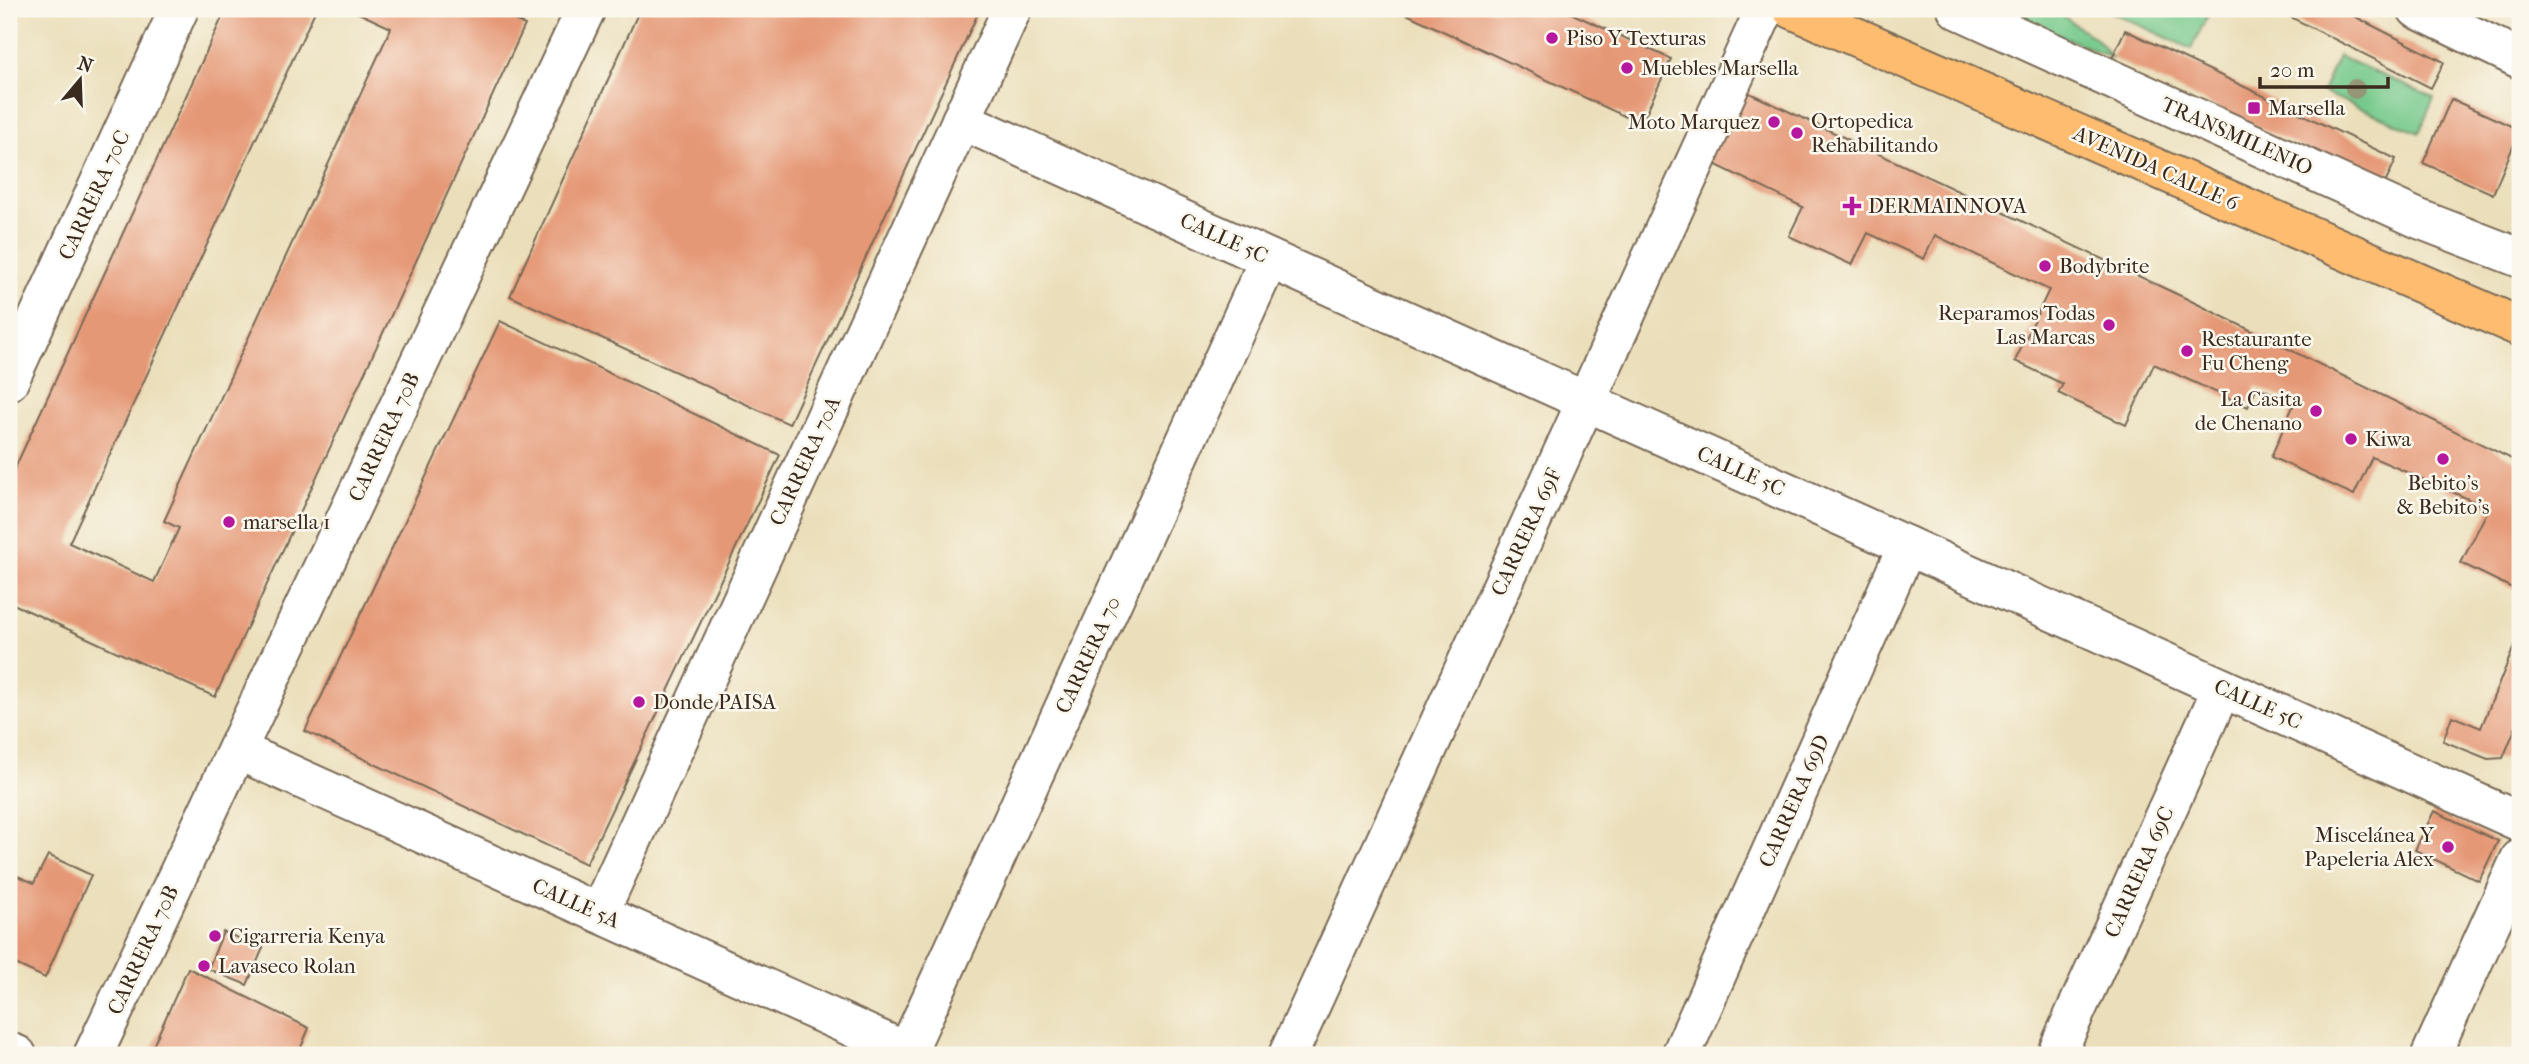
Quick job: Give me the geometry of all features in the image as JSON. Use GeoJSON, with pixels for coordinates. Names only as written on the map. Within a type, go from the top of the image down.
{"type":"FeatureCollection","features":[{"type":"Feature","properties":{"kind":"highway","name":"AVENIDA CALLE 6"},"geometry":{"type":"LineString","coordinates":[[1792,9],[2520,327]]}},
{"type":"Feature","properties":{"kind":"street","name":"CARRERA 70C"},"geometry":{"type":"LineString","coordinates":[[9,381],[179,9]]}},
{"type":"Feature","properties":{"kind":"street","name":"CARRERA 70B"},"geometry":{"type":"LineString","coordinates":[[93,1055],[586,9]]}},
{"type":"Feature","properties":{"kind":"street","name":"CARRERA 70A"},"geometry":{"type":"LineString","coordinates":[[599,913],[1012,9]]}},
{"type":"Feature","properties":{"kind":"street","name":"CARRERA 69F"},"geometry":{"type":"LineString","coordinates":[[1288,1055],[1765,9]]}},
{"type":"Feature","properties":{"kind":"street","name":"TRANSMILENIO"},"geometry":{"type":"LineString","coordinates":[[1957,9],[2419,219],[2520,258]]}},
{"type":"Feature","properties":{"kind":"street"},"geometry":{"type":"LineString","coordinates":[[2417,9],[2520,59]]}},
{"type":"Feature","properties":{"kind":"street","name":"CALLE 5C"},"geometry":{"type":"LineString","coordinates":[[961,120],[2520,822]]}},
{"type":"Feature","properties":{"kind":"street","name":"CARRERA 70"},"geometry":{"type":"LineString","coordinates":[[911,1054],[1269,259]]}},
{"type":"Feature","properties":{"kind":"street","name":"CARRERA 69D"},"geometry":{"type":"LineString","coordinates":[[1681,1055],[1907,546]]}},
{"type":"Feature","properties":{"kind":"street","name":"CARRERA 69C"},"geometry":{"type":"LineString","coordinates":[[2056,1055],[2222,688]]}},
{"type":"Feature","properties":{"kind":"street","name":"CALLE 5A"},"geometry":{"type":"LineString","coordinates":[[237,750],[911,1054]]}},
{"type":"Feature","properties":{"kind":"street"},"geometry":{"type":"LineString","coordinates":[[2431,1055],[2520,859]]}},
{"type":"Feature","properties":{"kind":"street"},"geometry":{"type":"LineString","coordinates":[[9,1052],[17,1055]]}},
{"type":"Feature","properties":{"kind":"green space"},"geometry":{"type":"Polygon","coordinates":[[[1999,9],[2053,9],[2097,40],[2112,58],[1999,9]]]}},
{"type":"Feature","properties":{"kind":"green space"},"geometry":{"type":"Polygon","coordinates":[[[2105,9],[2211,9],[2191,49],[2105,9]]]}},
{"type":"Feature","properties":{"kind":"green space"},"geometry":{"type":"Polygon","coordinates":[[[2338,56],[2434,98],[2419,133],[2322,92],[2338,56]]]}},
{"type":"Feature","properties":{"kind":"building"},"geometry":{"type":"Polygon","coordinates":[[[226,9],[316,9],[69,543],[154,582],[179,528],[164,521],[391,28],[350,9],[489,9],[525,25],[215,697],[9,602],[9,481],[226,9]]]}},
{"type":"Feature","properties":{"kind":"building"},"geometry":{"type":"Polygon","coordinates":[[[640,9],[980,9],[789,424],[510,296],[640,9]]]}},
{"type":"Feature","properties":{"kind":"building"},"geometry":{"type":"Polygon","coordinates":[[[1396,9],[1562,9],[1671,59],[1641,124],[1396,9]]]}},
{"type":"Feature","properties":{"kind":"building","name":"Marsella"},"geometry":{"type":"Polygon","coordinates":[[[2275,9],[2340,9],[2444,62],[2431,88],[2275,9]]]}},
{"type":"Feature","properties":{"kind":"building","name":"Marsella"},"geometry":{"type":"Polygon","coordinates":[[[2125,30],[2396,159],[2384,186],[2112,58],[2125,30]]]}},
{"type":"Feature","properties":{"kind":"building"},"geometry":{"type":"Polygon","coordinates":[[[1743,90],[2185,298],[2520,463],[2520,592],[2461,563],[2489,508],[2372,457],[2354,495],[2271,457],[2294,404],[2257,386],[2248,407],[2154,364],[2126,425],[2058,393],[2063,384],[2015,361],[2049,290],[1935,235],[1924,259],[1868,233],[1852,265],[1789,236],[1803,207],[1708,161],[1743,90]]]}},
{"type":"Feature","properties":{"kind":"building"},"geometry":{"type":"Polygon","coordinates":[[[2451,99],[2520,130],[2493,194],[2423,163],[2451,99]]]}},
{"type":"Feature","properties":{"kind":"building"},"geometry":{"type":"Polygon","coordinates":[[[500,321],[780,455],[586,864],[305,731],[500,321]]]}},
{"type":"Feature","properties":{"kind":"building"},"geometry":{"type":"Polygon","coordinates":[[[2520,632],[2520,717],[2503,758],[2488,759],[2443,741],[2452,716],[2481,728],[2520,632]]]}},
{"type":"Feature","properties":{"kind":"building"},"geometry":{"type":"Polygon","coordinates":[[[2434,811],[2498,841],[2479,881],[2415,850],[2434,811]]]}},
{"type":"Feature","properties":{"kind":"building"},"geometry":{"type":"Polygon","coordinates":[[[48,855],[91,875],[45,978],[9,961],[9,889],[15,875],[34,883],[48,855]]]}},
{"type":"Feature","properties":{"kind":"building"},"geometry":{"type":"Polygon","coordinates":[[[223,932],[263,948],[247,985],[208,969],[223,932]]]}},
{"type":"Feature","properties":{"kind":"building"},"geometry":{"type":"Polygon","coordinates":[[[188,968],[309,1028],[298,1055],[149,1055],[188,968]]]}},
{"type":"Feature","properties":{"kind":"place","name":"Piso Y Texturas"},"geometry":{"type":"Point","coordinates":[1552,38]}},
{"type":"Feature","properties":{"kind":"place","name":"Muebles Marsella"},"geometry":{"type":"Point","coordinates":[1627,68]}},
{"type":"Feature","properties":{"kind":"place","name":"Marsella"},"geometry":{"type":"Point","coordinates":[2254,108]}},
{"type":"Feature","properties":{"kind":"place","name":"Moto Marquez"},"geometry":{"type":"Point","coordinates":[1774,122]}},
{"type":"Feature","properties":{"kind":"place","name":"Ortopedica Rehabilitando"},"geometry":{"type":"Point","coordinates":[1797,133]}},
{"type":"Feature","properties":{"kind":"place","name":"DERMAINNOVA"},"geometry":{"type":"Point","coordinates":[1852,206]}},
{"type":"Feature","properties":{"kind":"place","name":"Bodybrite"},"geometry":{"type":"Point","coordinates":[2045,266]}},
{"type":"Feature","properties":{"kind":"place","name":"Reparamos Todas Las Marcas"},"geometry":{"type":"Point","coordinates":[2109,325]}},
{"type":"Feature","properties":{"kind":"place","name":"Restaurante Fu Cheng"},"geometry":{"type":"Point","coordinates":[2187,351]}},
{"type":"Feature","properties":{"kind":"place","name":"La Casita de Chenano"},"geometry":{"type":"Point","coordinates":[2316,411]}},
{"type":"Feature","properties":{"kind":"place","name":"Kiwa"},"geometry":{"type":"Point","coordinates":[2351,439]}},
{"type":"Feature","properties":{"kind":"place","name":"Bebito's & Bebito's"},"geometry":{"type":"Point","coordinates":[2443,459]}},
{"type":"Feature","properties":{"kind":"place","name":"marsella 1"},"geometry":{"type":"Point","coordinates":[229,522]}},
{"type":"Feature","properties":{"kind":"place","name":"Donde PAISA"},"geometry":{"type":"Point","coordinates":[639,702]}},
{"type":"Feature","properties":{"kind":"place","name":"Miscelánea Y Papeleria Alex"},"geometry":{"type":"Point","coordinates":[2448,847]}},
{"type":"Feature","properties":{"kind":"place","name":"Cigarreria Kenya"},"geometry":{"type":"Point","coordinates":[215,936]}},
{"type":"Feature","properties":{"kind":"place","name":"Lavaseco Rolan"},"geometry":{"type":"Point","coordinates":[204,966]}}]}
